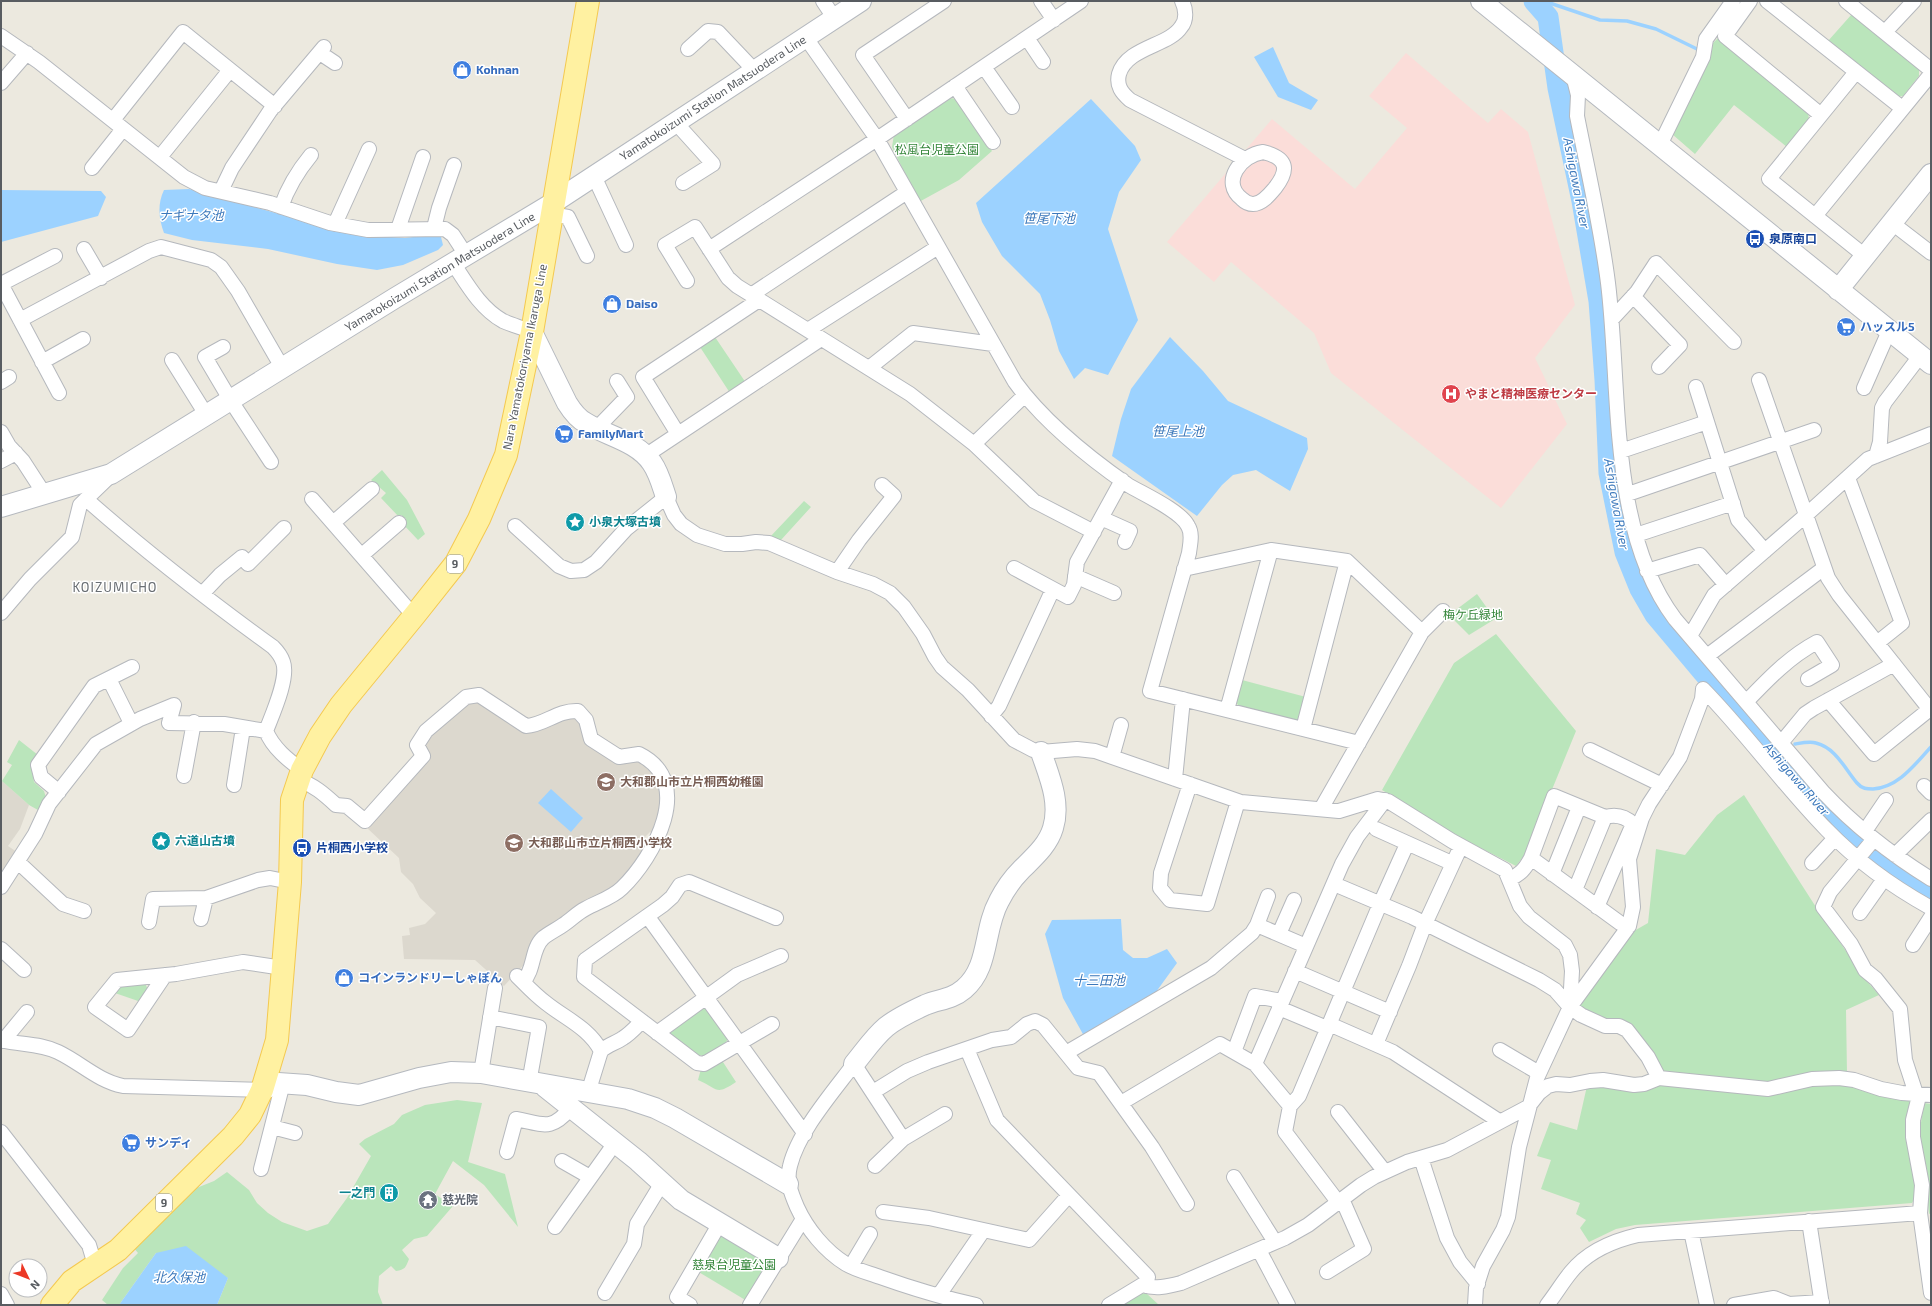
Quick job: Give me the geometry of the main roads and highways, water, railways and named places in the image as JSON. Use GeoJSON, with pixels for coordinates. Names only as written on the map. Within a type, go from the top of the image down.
{"type":"FeatureCollection","features":[{"type":"Feature","properties":{"kind":"main road","name":"Nara Yamatokoriyama Ikaruga Line"},"geometry":{"type":"LineString","coordinates":[[52,1305],[72,1282],[118,1250],[233,1136],[250,1115],[262,1090],[277,1040],[290,882],[292,800],[300,775],[320,736],[341,706],[456,562],[479,519],[506,455],[532,332],[588,1]]}},
{"type":"Feature","properties":{"kind":"water"},"geometry":{"type":"Polygon","coordinates":[[[1273,47],[1289,83],[1318,100],[1311,110],[1278,97],[1254,57],[1273,47]]]}},
{"type":"Feature","properties":{"kind":"water","name":"笹尾下池"},"geometry":{"type":"Polygon","coordinates":[[[1091,99],[1135,146],[1141,160],[1119,192],[1108,229],[1138,320],[1108,375],[1085,368],[1074,379],[1059,351],[1050,320],[1040,294],[1002,256],[982,222],[976,203],[1091,99]]]}},
{"type":"Feature","properties":{"kind":"water","name":"ナギナタ池"},"geometry":{"type":"Polygon","coordinates":[[[189,189],[326,227],[363,235],[405,238],[430,235],[441,237],[443,245],[438,250],[403,265],[377,270],[337,264],[268,249],[192,240],[164,233],[161,223],[160,201],[164,190],[189,189]]]}},
{"type":"Feature","properties":{"kind":"water"},"geometry":{"type":"Polygon","coordinates":[[[1,190],[101,191],[106,197],[98,216],[1,242],[1,190]]]}},
{"type":"Feature","properties":{"kind":"water","name":"笹尾上池"},"geometry":{"type":"Polygon","coordinates":[[[1170,337],[1203,371],[1228,401],[1307,438],[1308,449],[1290,491],[1256,470],[1233,475],[1222,485],[1197,516],[1112,456],[1121,419],[1131,389],[1170,337]]]}},
{"type":"Feature","properties":{"kind":"water"},"geometry":{"type":"Polygon","coordinates":[[[551,789],[583,818],[571,832],[538,803],[551,789]]]}},
{"type":"Feature","properties":{"kind":"water","name":"十三田池"},"geometry":{"type":"Polygon","coordinates":[[[1121,919],[1123,950],[1133,958],[1147,958],[1167,949],[1177,963],[1156,992],[1084,1036],[1063,998],[1045,934],[1052,920],[1121,919]]]}},
{"type":"Feature","properties":{"kind":"water","name":"北久保池"},"geometry":{"type":"Polygon","coordinates":[[[186,1246],[228,1278],[217,1305],[119,1305],[156,1253],[186,1246]]]}},
{"type":"Feature","properties":{"kind":"waterway","name":"Ashigawa River"},"geometry":{"type":"LineString","coordinates":[[1534,1],[1548,17],[1558,88],[1582,201],[1599,301],[1605,380],[1609,473],[1625,552],[1640,589],[1655,615],[1702,671],[1836,823],[1881,863],[1931,895]]}},
{"type":"Feature","properties":{"kind":"waterway"},"geometry":{"type":"LineString","coordinates":[[1544,1],[1600,20],[1627,21],[1656,29],[1699,50],[1701,49]]}},
{"type":"Feature","properties":{"kind":"waterway"},"geometry":{"type":"LineString","coordinates":[[1795,744],[1811,742],[1829,749],[1835,754],[1859,785],[1871,789],[1891,784],[1899,779],[1906,774],[1931,747]]}},
{"type":"Feature","properties":{"kind":"place","name":"Kohnan"},"geometry":{"type":"Point","coordinates":[462,70]}},
{"type":"Feature","properties":{"kind":"place","name":"泉原南口"},"geometry":{"type":"Point","coordinates":[1755,239]}},
{"type":"Feature","properties":{"kind":"place","name":"Daiso"},"geometry":{"type":"Point","coordinates":[612,304]}},
{"type":"Feature","properties":{"kind":"place","name":"ハッスル5"},"geometry":{"type":"Point","coordinates":[1846,327]}},
{"type":"Feature","properties":{"kind":"place","name":"やまと精神医療センター"},"geometry":{"type":"Point","coordinates":[1451,394]}},
{"type":"Feature","properties":{"kind":"place","name":"FamilyMart"},"geometry":{"type":"Point","coordinates":[564,434]}},
{"type":"Feature","properties":{"kind":"place","name":"小泉大塚古墳"},"geometry":{"type":"Point","coordinates":[575,522]}},
{"type":"Feature","properties":{"kind":"place","name":"大和郡山市立片桐西幼稚園"},"geometry":{"type":"Point","coordinates":[606,782]}},
{"type":"Feature","properties":{"kind":"place","name":"六道山古墳"},"geometry":{"type":"Point","coordinates":[161,841]}},
{"type":"Feature","properties":{"kind":"place","name":"大和郡山市立片桐西小学校"},"geometry":{"type":"Point","coordinates":[514,843]}},
{"type":"Feature","properties":{"kind":"place","name":"片桐西小学校"},"geometry":{"type":"Point","coordinates":[302,848]}},
{"type":"Feature","properties":{"kind":"place","name":"コインランドリーしゃぼん"},"geometry":{"type":"Point","coordinates":[344,978]}},
{"type":"Feature","properties":{"kind":"place","name":"サンディ"},"geometry":{"type":"Point","coordinates":[131,1143]}},
{"type":"Feature","properties":{"kind":"place","name":"一之門"},"geometry":{"type":"Point","coordinates":[389,1193]}},
{"type":"Feature","properties":{"kind":"place","name":"慈光院"},"geometry":{"type":"Point","coordinates":[428,1200]}},
{"type":"Feature","properties":{"kind":"district","name":"KOIZUMICHO"},"geometry":{"type":"Point","coordinates":[115,587]}},
{"type":"Feature","properties":{"kind":"park label","name":"松風台児童公園"},"geometry":{"type":"Point","coordinates":[937,150]}},
{"type":"Feature","properties":{"kind":"park label","name":"梅ケ丘緑地"},"geometry":{"type":"Point","coordinates":[1473,615]}},
{"type":"Feature","properties":{"kind":"park label","name":"慈泉台児童公園"},"geometry":{"type":"Point","coordinates":[734,1265]}}]}
